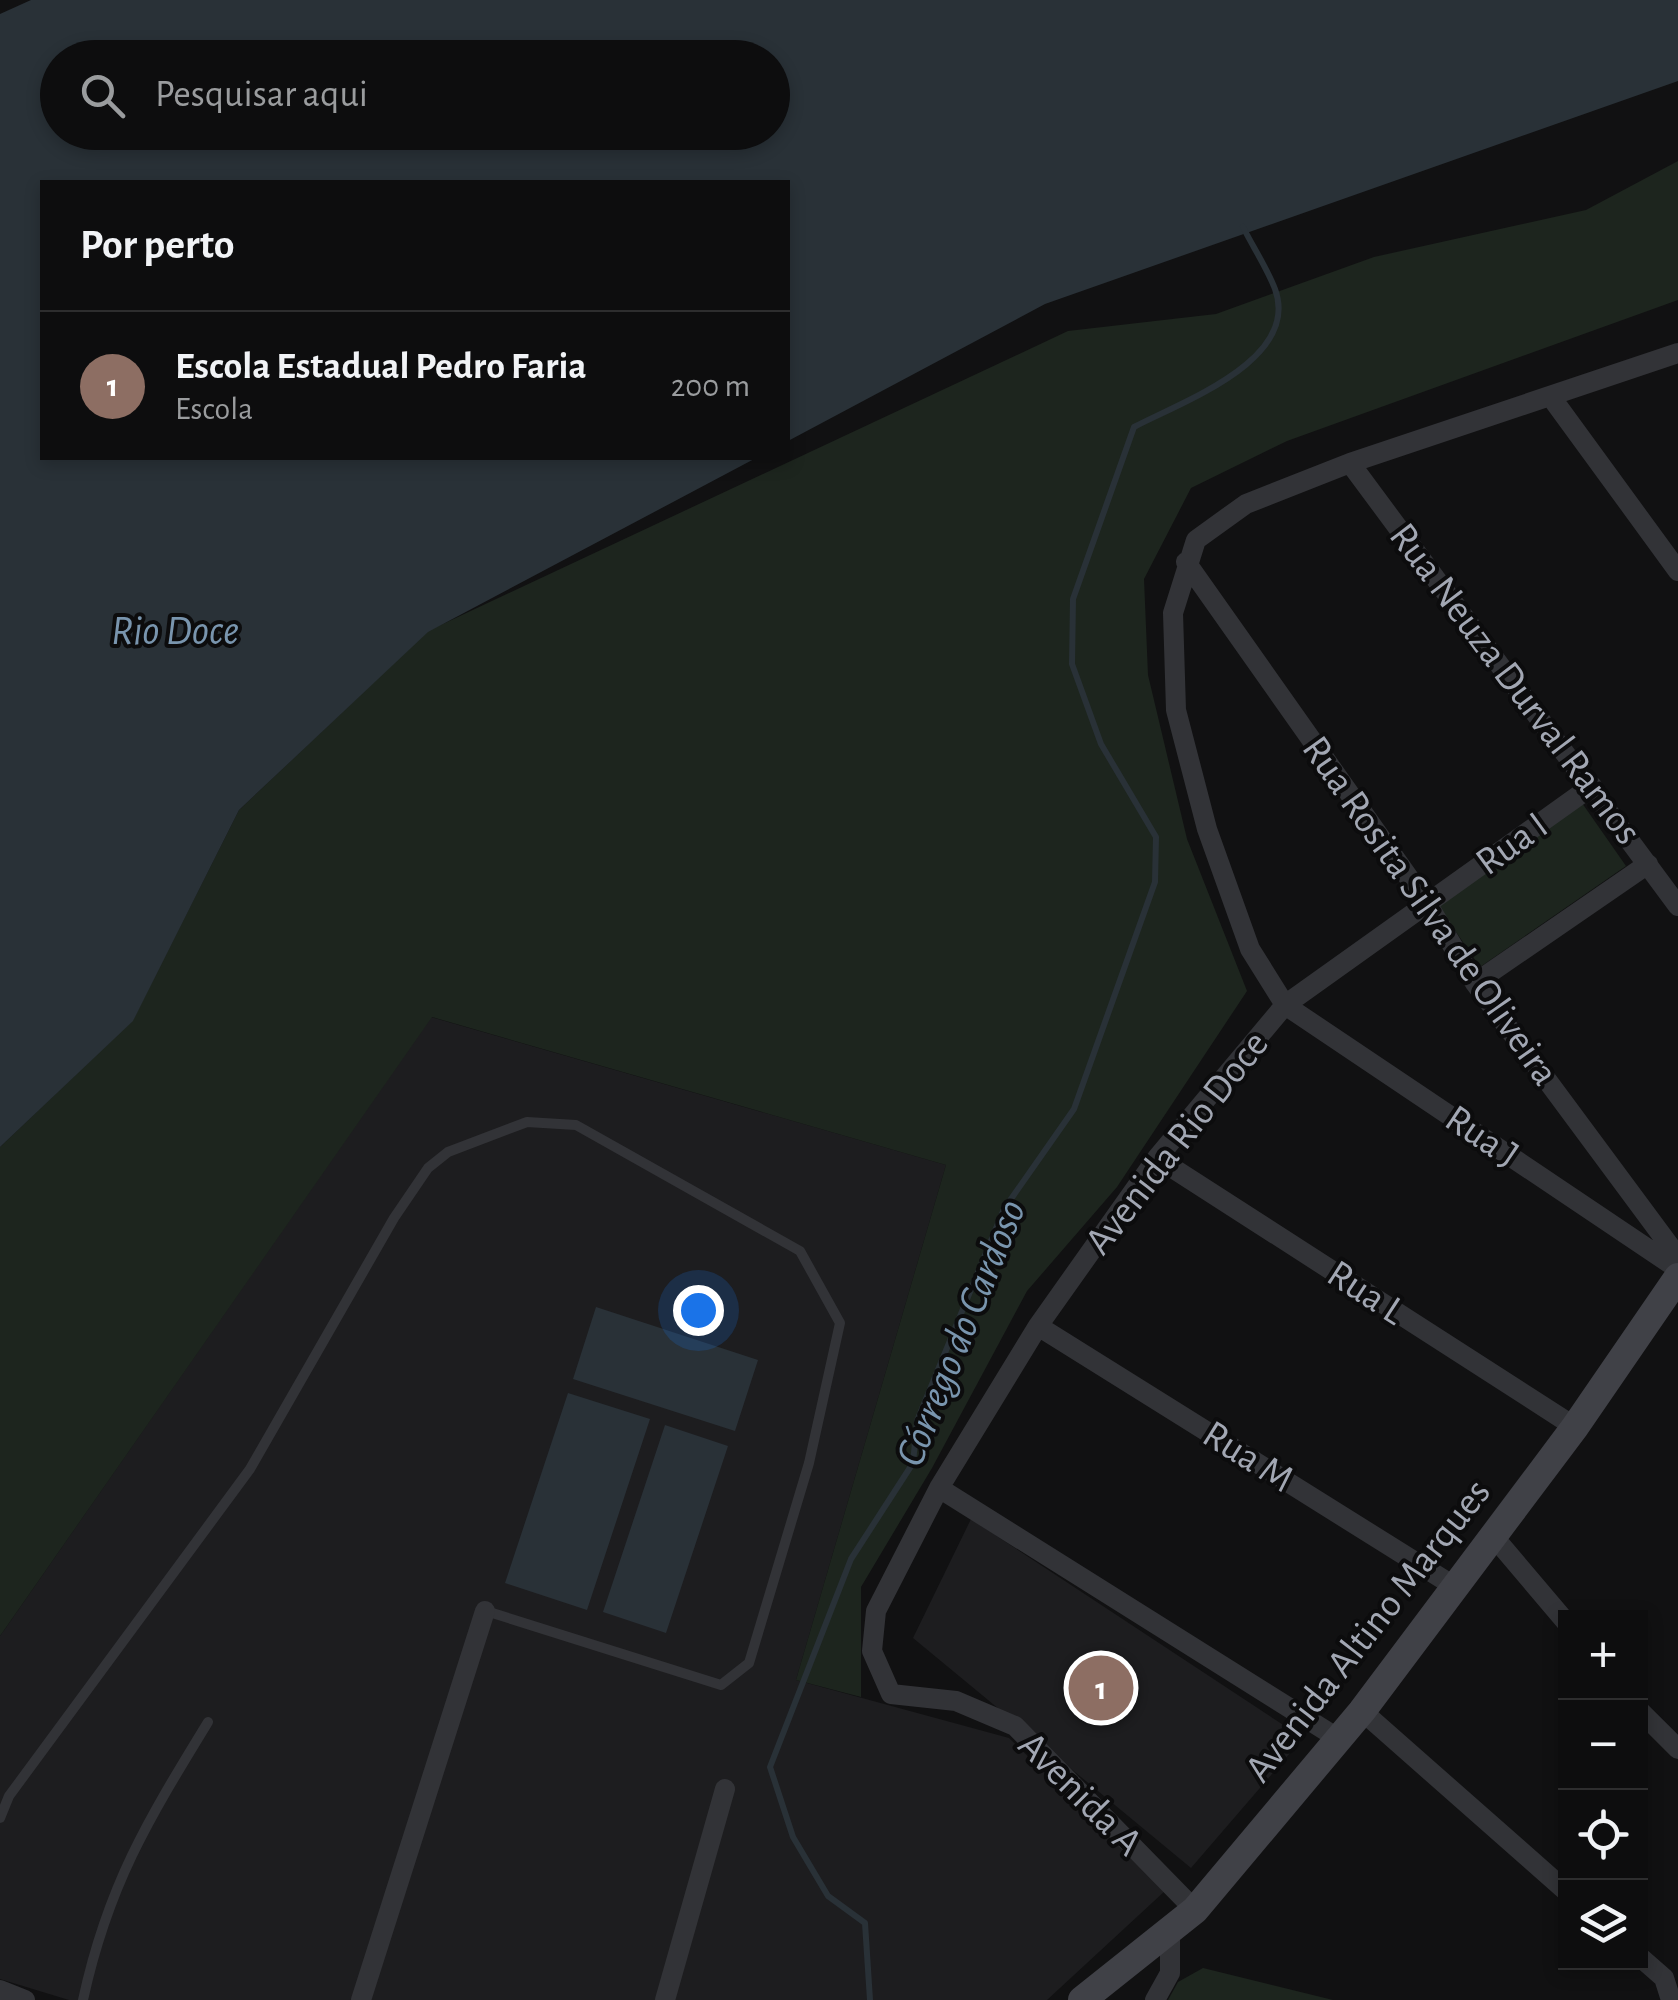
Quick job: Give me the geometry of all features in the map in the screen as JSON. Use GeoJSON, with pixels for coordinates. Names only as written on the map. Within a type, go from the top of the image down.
{"type":"FeatureCollection","features":[{"type":"Feature","properties":{"kind":"main road","name":"Avenida Altino Marques"},"geometry":{"type":"LineString","coordinates":[[1082,2000],[1196,1910],[1362,1712],[1574,1427],[1678,1277]]}},
{"type":"Feature","properties":{"kind":"street","name":"Avenida Rio Doce"},"geometry":{"type":"LineString","coordinates":[[891,1694],[872,1652],[876,1611],[940,1488],[1038,1326],[1157,1158],[1285,1005],[1250,949],[1207,829],[1176,710],[1173,613],[1196,540],[1246,504],[1350,463],[1678,352]]}},
{"type":"Feature","properties":{"kind":"street"},"geometry":{"type":"LineString","coordinates":[[1551,397],[1678,570]]}},
{"type":"Feature","properties":{"kind":"street","name":"Rua Neuza Durval Ramos"},"geometry":{"type":"LineString","coordinates":[[1350,463],[1678,906]]}},
{"type":"Feature","properties":{"kind":"street","name":"Rua Rosita Silva de Oliveira"},"geometry":{"type":"LineString","coordinates":[[1186,562],[1428,904],[1476,983],[1678,1257]]}},
{"type":"Feature","properties":{"kind":"street","name":"Rua I"},"geometry":{"type":"LineString","coordinates":[[1285,1005],[1592,786]]}},
{"type":"Feature","properties":{"kind":"street"},"geometry":{"type":"LineString","coordinates":[[1476,983],[1648,864]]}},
{"type":"Feature","properties":{"kind":"street","name":"Rua J"},"geometry":{"type":"LineString","coordinates":[[1285,1005],[1678,1269]]}},
{"type":"Feature","properties":{"kind":"street","name":"Rua L"},"geometry":{"type":"LineString","coordinates":[[1157,1158],[1574,1427]]}},
{"type":"Feature","properties":{"kind":"street","name":"Rua M"},"geometry":{"type":"LineString","coordinates":[[1038,1326],[1457,1588]]}},
{"type":"Feature","properties":{"kind":"street"},"geometry":{"type":"LineString","coordinates":[[940,1488],[1339,1739]]}},
{"type":"Feature","properties":{"kind":"street"},"geometry":{"type":"LineString","coordinates":[[1494,1537],[1558,1613]]}},
{"type":"Feature","properties":{"kind":"street"},"geometry":{"type":"LineString","coordinates":[[361,2000],[485,1611]]}},
{"type":"Feature","properties":{"kind":"street","name":"Avenida A"},"geometry":{"type":"LineString","coordinates":[[891,1694],[956,1701],[1014,1726],[1196,1910]]}},
{"type":"Feature","properties":{"kind":"street"},"geometry":{"type":"LineString","coordinates":[[1362,1712],[1558,1884]]}},
{"type":"Feature","properties":{"kind":"street"},"geometry":{"type":"LineString","coordinates":[[1648,1719],[1678,1750]]}},
{"type":"Feature","properties":{"kind":"street"},"geometry":{"type":"LineString","coordinates":[[665,2000],[725,1789]]}},
{"type":"Feature","properties":{"kind":"street"},"geometry":{"type":"LineString","coordinates":[[1155,2000],[1170,1974],[1170,1933]]}},
{"type":"Feature","properties":{"kind":"street"},"geometry":{"type":"LineString","coordinates":[[1648,1964],[1664,1978],[1671,2000]]}},
{"type":"Feature","properties":{"kind":"street"},"geometry":{"type":"LineString","coordinates":[[0,1990],[26,2000]]}},
{"type":"Feature","properties":{"kind":"lane"},"geometry":{"type":"LineString","coordinates":[[0,1818],[9,1796],[250,1468],[394,1218],[428,1168],[448,1152],[527,1122],[576,1125],[800,1251],[840,1323],[809,1463],[749,1662],[721,1685],[485,1611]]}},
{"type":"Feature","properties":{"kind":"lane"},"geometry":{"type":"LineString","coordinates":[[83,2000],[98,1932],[134,1842],[208,1722]]}},
{"type":"Feature","properties":{"kind":"shaded area"},"geometry":{"type":"Polygon","coordinates":[[[1678,161],[1678,300],[1287,441],[1191,488],[1144,579],[1148,675],[1187,839],[1247,991],[1117,1187],[1027,1291],[932,1468],[861,1587],[861,1697],[796,1680],[946,1165],[432,1017],[0,1636],[0,1147],[133,1020],[239,810],[428,631],[1068,331],[1216,314],[1374,257],[1586,210],[1678,161]]]}},
{"type":"Feature","properties":{"kind":"shaded area"},"geometry":{"type":"Polygon","coordinates":[[[1582,803],[1626,866],[1480,967],[1437,904],[1582,803]]]}},
{"type":"Feature","properties":{"kind":"shaded area"},"geometry":{"type":"Polygon","coordinates":[[[431,1017],[946,1165],[796,1680],[1009,1738],[1166,1890],[1047,2000],[69,2000],[0,1979],[0,1636],[431,1017]]]}},
{"type":"Feature","properties":{"kind":"shaded area"},"geometry":{"type":"Polygon","coordinates":[[[971,1519],[1303,1738],[1191,1868],[913,1638],[971,1519]]]}},
{"type":"Feature","properties":{"kind":"shaded area"},"geometry":{"type":"Polygon","coordinates":[[[1203,1968],[1333,2000],[1168,2000],[1178,1982],[1203,1968]]]}},
{"type":"Feature","properties":{"kind":"water","name":"Rio Doce"},"geometry":{"type":"Polygon","coordinates":[[[31,0],[1678,0],[1678,81],[1045,304],[790,440],[790,180],[40,180],[40,460],[752,460],[428,632],[239,810],[133,1021],[0,1147],[0,14],[31,0]]]}},
{"type":"Feature","properties":{"kind":"water"},"geometry":{"type":"Polygon","coordinates":[[[596,1307],[758,1360],[735,1431],[573,1379],[596,1307]]]}},
{"type":"Feature","properties":{"kind":"water"},"geometry":{"type":"Polygon","coordinates":[[[568,1393],[650,1419],[587,1610],[505,1583],[568,1393]]]}},
{"type":"Feature","properties":{"kind":"water"},"geometry":{"type":"Polygon","coordinates":[[[665,1425],[728,1446],[666,1633],[603,1612],[665,1425]]]}},
{"type":"Feature","properties":{"kind":"waterway","name":"Córrego do Cardoso"},"geometry":{"type":"LineString","coordinates":[[870,2000],[865,1923],[828,1896],[793,1837],[770,1767],[851,1559],[913,1463],[917,1421],[1004,1209],[1074,1109],[1155,882],[1156,837],[1101,744],[1072,664],[1073,599],[1134,427],[1232,375],[1271,337],[1278,314],[1275,289],[1243,227]]}},
{"type":"Feature","properties":{"kind":"place","name":"Escola Estadual Pedro Faria"},"geometry":{"type":"Point","coordinates":[1101,1688]}}]}
